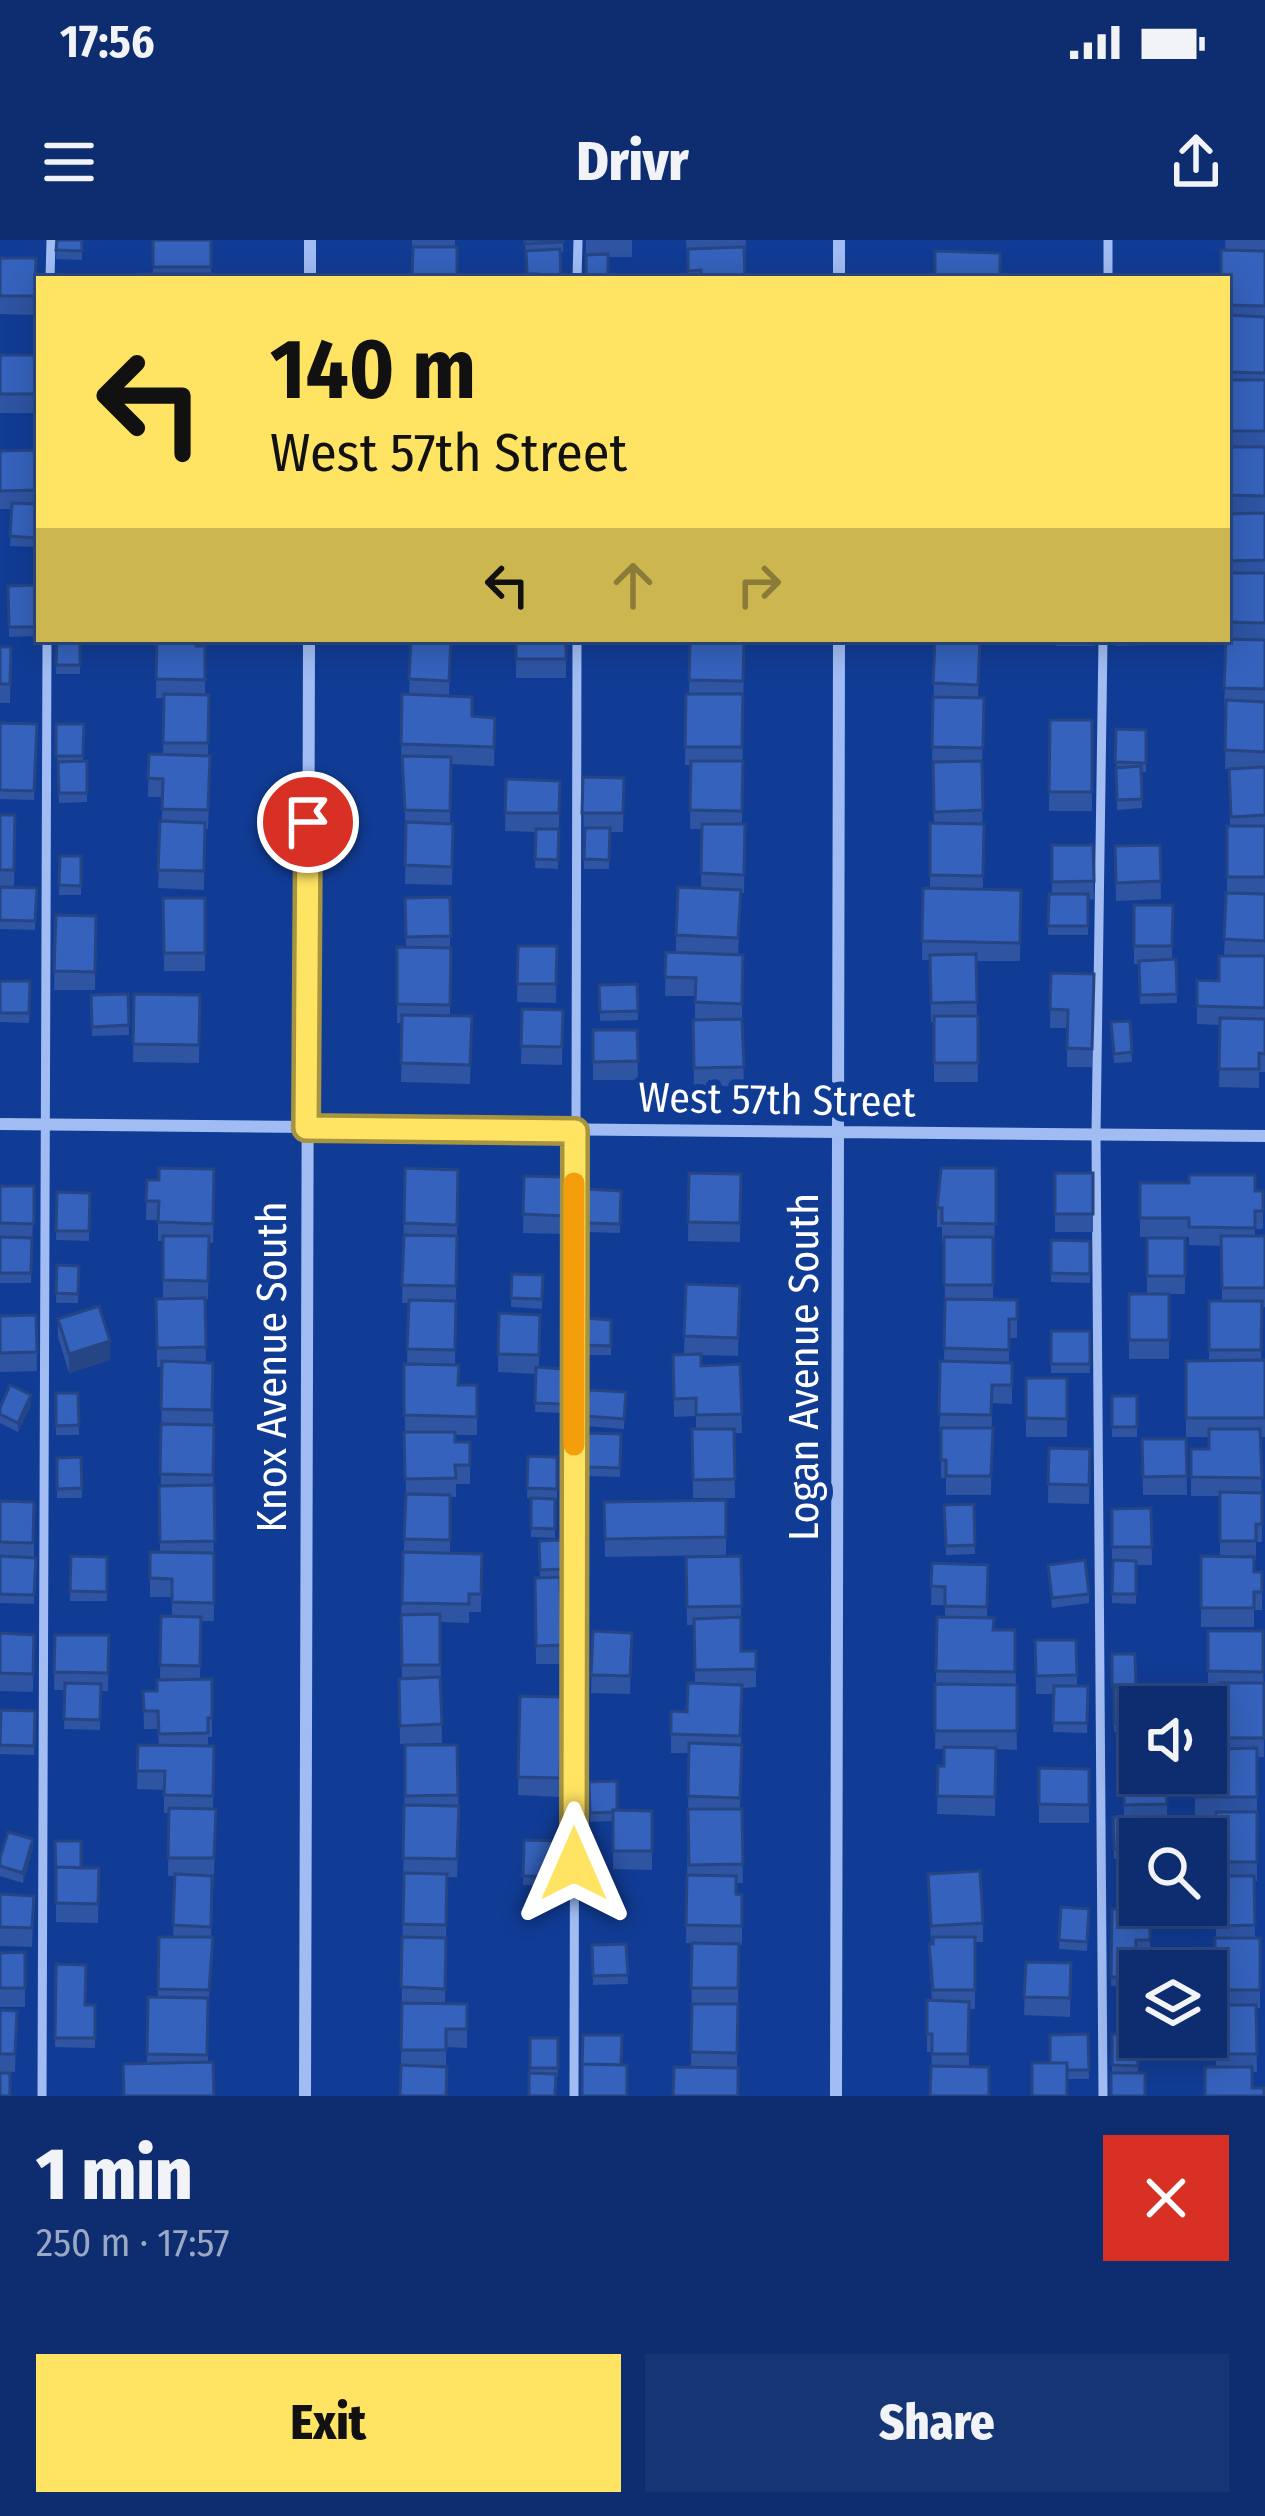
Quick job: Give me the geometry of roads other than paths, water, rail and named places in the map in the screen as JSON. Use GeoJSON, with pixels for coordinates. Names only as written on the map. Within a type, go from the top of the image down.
{"type":"FeatureCollection","features":[{"type":"Feature","properties":{"kind":"street"},"geometry":{"type":"LineString","coordinates":[[310,240],[310,276]]}},
{"type":"Feature","properties":{"kind":"street"},"geometry":{"type":"LineString","coordinates":[[839,240],[839,276]]}},
{"type":"Feature","properties":{"kind":"street","name":"Knox Avenue South"},"geometry":{"type":"LineString","coordinates":[[304,2096],[309,642]]}},
{"type":"Feature","properties":{"kind":"street","name":"Logan Avenue South"},"geometry":{"type":"LineString","coordinates":[[836,2096],[838,642]]}},
{"type":"Feature","properties":{"kind":"street","name":"West 57th Street"},"geometry":{"type":"LineString","coordinates":[[0,1124],[1265,1136]]}},
{"type":"Feature","properties":{"kind":"lane"},"geometry":{"type":"LineString","coordinates":[[50,276],[51,240]]}},
{"type":"Feature","properties":{"kind":"lane"},"geometry":{"type":"LineString","coordinates":[[578,240],[578,276]]}},
{"type":"Feature","properties":{"kind":"lane"},"geometry":{"type":"LineString","coordinates":[[1108,240],[1108,276]]}},
{"type":"Feature","properties":{"kind":"lane"},"geometry":{"type":"LineString","coordinates":[[42,2096],[47,642]]}},
{"type":"Feature","properties":{"kind":"lane"},"geometry":{"type":"LineString","coordinates":[[574,2096],[577,642]]}},
{"type":"Feature","properties":{"kind":"lane"},"geometry":{"type":"LineString","coordinates":[[1103,642],[1096,1135],[1103,2096]]}}]}
